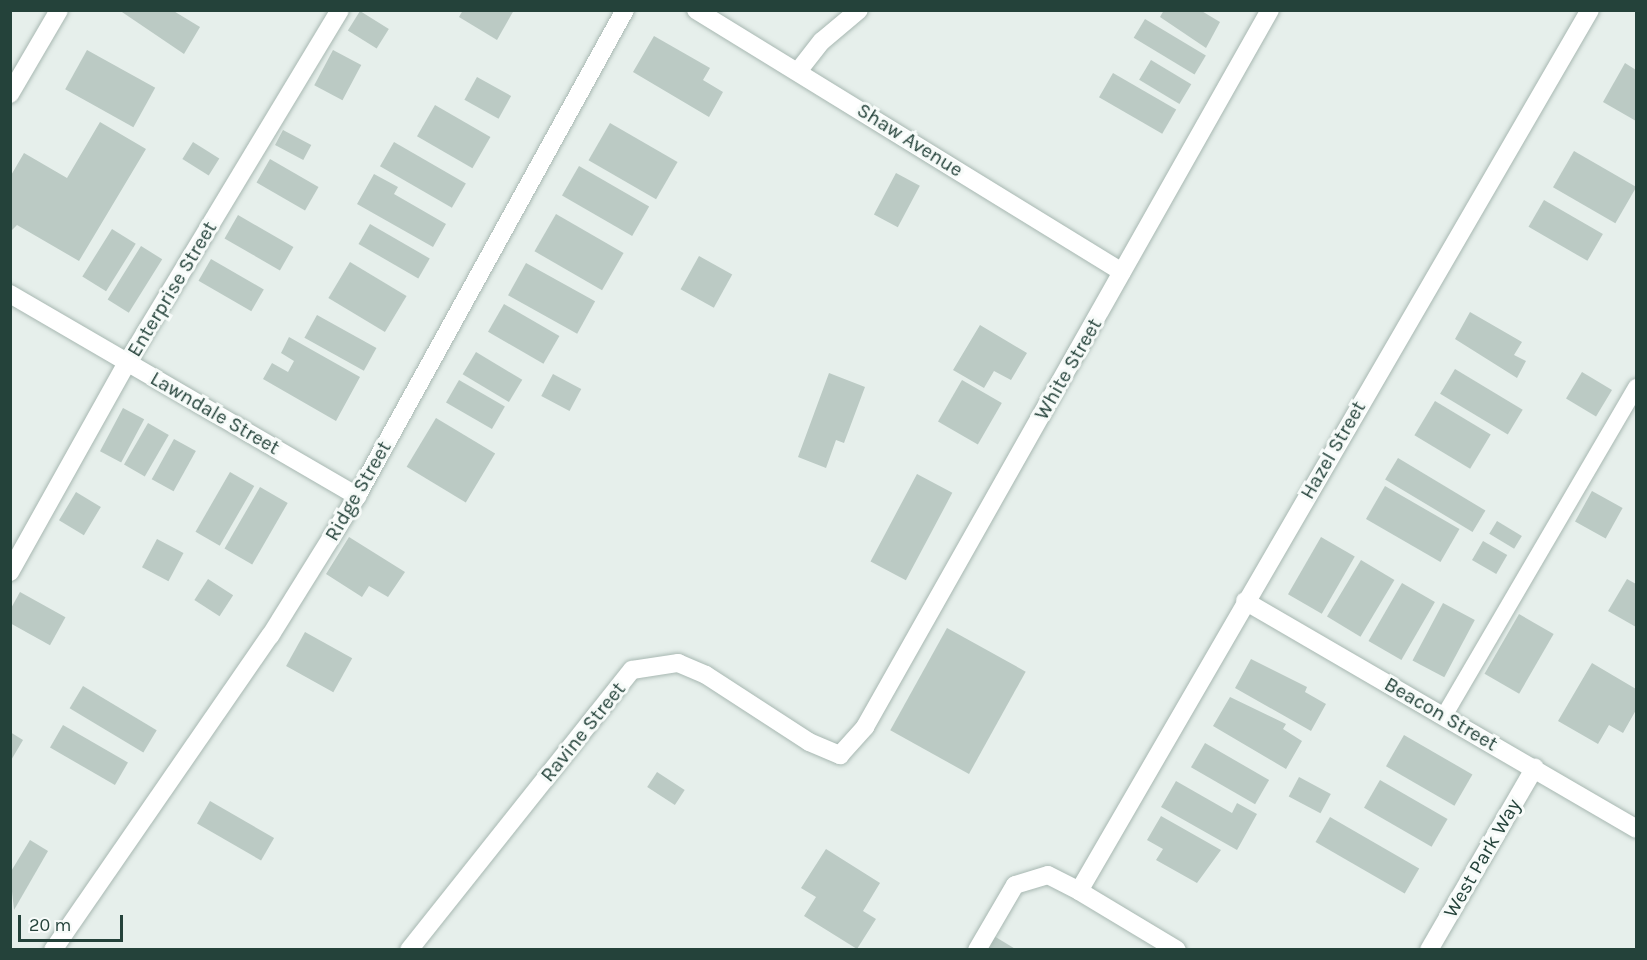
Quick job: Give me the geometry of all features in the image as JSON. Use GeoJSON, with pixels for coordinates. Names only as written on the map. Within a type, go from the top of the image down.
{"type":"FeatureCollection","features":[{"type":"Feature","properties":{"kind":"street"},"geometry":{"type":"LineString","coordinates":[[10,94],[59,10]]}},
{"type":"Feature","properties":{"kind":"street","name":"Enterprise Street"},"geometry":{"type":"LineString","coordinates":[[10,572],[127,363],[340,10]]}},
{"type":"Feature","properties":{"kind":"street","name":"Ridge Street"},"geometry":{"type":"LineString","coordinates":[[53,950],[270,636],[357,496],[625,10]]}},
{"type":"Feature","properties":{"kind":"street","name":"Shaw Avenue"},"geometry":{"type":"LineString","coordinates":[[696,10],[799,70],[1122,272]]}},
{"type":"Feature","properties":{"kind":"street"},"geometry":{"type":"LineString","coordinates":[[799,70],[859,10]]}},
{"type":"Feature","properties":{"kind":"street","name":"White Street"},"geometry":{"type":"LineString","coordinates":[[865,727],[1270,10]]}},
{"type":"Feature","properties":{"kind":"street","name":"Hazel Street"},"geometry":{"type":"LineString","coordinates":[[1078,891],[1590,10]]}},
{"type":"Feature","properties":{"kind":"street","name":"Lawndale Street"},"geometry":{"type":"LineString","coordinates":[[10,294],[357,496]]}},
{"type":"Feature","properties":{"kind":"street","name":"Beacon Street"},"geometry":{"type":"LineString","coordinates":[[1245,601],[1535,767],[1636,829]]}},
{"type":"Feature","properties":{"kind":"street","name":"Ravine Street"},"geometry":{"type":"LineString","coordinates":[[409,950],[632,670],[678,663],[706,675],[809,742],[840,755],[865,727]]}},
{"type":"Feature","properties":{"kind":"street","name":"West Park Way"},"geometry":{"type":"LineString","coordinates":[[1429,950],[1535,767]]}},
{"type":"Feature","properties":{"kind":"street"},"geometry":{"type":"LineString","coordinates":[[977,950],[1015,885],[1048,875],[1177,950]]}},
{"type":"Feature","properties":{"kind":"lane"},"geometry":{"type":"LineString","coordinates":[[1444,716],[1636,387]]}},
{"type":"Feature","properties":{"kind":"building"},"geometry":{"type":"Polygon","coordinates":[[[119,10],[172,10],[200,27],[184,54],[119,10]]]}},
{"type":"Feature","properties":{"kind":"building"},"geometry":{"type":"Polygon","coordinates":[[[463,10],[514,10],[497,40],[459,17],[463,10]]]}},
{"type":"Feature","properties":{"kind":"building"},"geometry":{"type":"Polygon","coordinates":[[[1164,10],[1200,10],[1220,22],[1206,48],[1160,17],[1164,10]]]}},
{"type":"Feature","properties":{"kind":"building"},"geometry":{"type":"Polygon","coordinates":[[[360,11],[389,29],[377,49],[348,31],[360,11]]]}},
{"type":"Feature","properties":{"kind":"building"},"geometry":{"type":"Polygon","coordinates":[[[1145,19],[1206,56],[1195,74],[1134,38],[1145,19]]]}},
{"type":"Feature","properties":{"kind":"building"},"geometry":{"type":"Polygon","coordinates":[[[654,36],[710,68],[703,80],[723,92],[709,117],[633,72],[654,36]]]}},
{"type":"Feature","properties":{"kind":"building"},"geometry":{"type":"Polygon","coordinates":[[[87,50],[155,88],[133,127],[65,89],[87,50]]]}},
{"type":"Feature","properties":{"kind":"building"},"geometry":{"type":"Polygon","coordinates":[[[333,50],[361,65],[342,100],[314,85],[333,50]]]}},
{"type":"Feature","properties":{"kind":"building"},"geometry":{"type":"Polygon","coordinates":[[[1151,60],[1191,84],[1179,104],[1139,80],[1151,60]]]}},
{"type":"Feature","properties":{"kind":"building"},"geometry":{"type":"Polygon","coordinates":[[[1625,63],[1636,70],[1636,121],[1603,102],[1625,63]]]}},
{"type":"Feature","properties":{"kind":"building"},"geometry":{"type":"Polygon","coordinates":[[[1113,73],[1176,110],[1162,134],[1099,97],[1113,73]]]}},
{"type":"Feature","properties":{"kind":"building"},"geometry":{"type":"Polygon","coordinates":[[[477,77],[511,96],[499,119],[464,100],[477,77]]]}},
{"type":"Feature","properties":{"kind":"building"},"geometry":{"type":"Polygon","coordinates":[[[435,105],[490,137],[472,168],[417,136],[435,105]]]}},
{"type":"Feature","properties":{"kind":"building"},"geometry":{"type":"Polygon","coordinates":[[[100,122],[146,149],[79,261],[17,225],[10,232],[10,177],[24,153],[67,178],[100,122]]]}},
{"type":"Feature","properties":{"kind":"building"},"geometry":{"type":"Polygon","coordinates":[[[610,123],[678,162],[656,199],[588,160],[610,123]]]}},
{"type":"Feature","properties":{"kind":"building"},"geometry":{"type":"Polygon","coordinates":[[[283,130],[311,145],[303,160],[275,145],[283,130]]]}},
{"type":"Feature","properties":{"kind":"building"},"geometry":{"type":"Polygon","coordinates":[[[193,142],[219,158],[209,175],[182,159],[193,142]]]}},
{"type":"Feature","properties":{"kind":"building"},"geometry":{"type":"Polygon","coordinates":[[[394,142],[466,184],[452,208],[380,166],[394,142]]]}},
{"type":"Feature","properties":{"kind":"building"},"geometry":{"type":"Polygon","coordinates":[[[1574,151],[1636,187],[1615,223],[1553,187],[1574,151]]]}},
{"type":"Feature","properties":{"kind":"building"},"geometry":{"type":"Polygon","coordinates":[[[270,159],[318,187],[305,210],[256,182],[270,159]]]}},
{"type":"Feature","properties":{"kind":"building"},"geometry":{"type":"Polygon","coordinates":[[[579,166],[649,206],[632,236],[562,195],[579,166]]]}},
{"type":"Feature","properties":{"kind":"building"},"geometry":{"type":"Polygon","coordinates":[[[896,173],[920,186],[898,227],[874,214],[896,173]]]}},
{"type":"Feature","properties":{"kind":"building"},"geometry":{"type":"Polygon","coordinates":[[[374,174],[398,187],[394,194],[446,224],[433,247],[357,204],[374,174]]]}},
{"type":"Feature","properties":{"kind":"building"},"geometry":{"type":"Polygon","coordinates":[[[1544,200],[1603,234],[1587,261],[1528,227],[1544,200]]]}},
{"type":"Feature","properties":{"kind":"building"},"geometry":{"type":"Polygon","coordinates":[[[556,214],[624,253],[602,290],[534,251],[556,214]]]}},
{"type":"Feature","properties":{"kind":"building"},"geometry":{"type":"Polygon","coordinates":[[[238,215],[293,247],[280,270],[224,238],[238,215]]]}},
{"type":"Feature","properties":{"kind":"building"},"geometry":{"type":"Polygon","coordinates":[[[370,224],[430,258],[418,278],[358,244],[370,224]]]}},
{"type":"Feature","properties":{"kind":"building"},"geometry":{"type":"Polygon","coordinates":[[[112,229],[136,244],[106,291],[82,276],[112,229]]]}},
{"type":"Feature","properties":{"kind":"building"},"geometry":{"type":"Polygon","coordinates":[[[141,246],[162,259],[129,313],[108,299],[141,246]]]}},
{"type":"Feature","properties":{"kind":"building"},"geometry":{"type":"Polygon","coordinates":[[[699,256],[732,274],[714,308],[681,289],[699,256]]]}},
{"type":"Feature","properties":{"kind":"building"},"geometry":{"type":"Polygon","coordinates":[[[211,259],[264,290],[251,311],[198,281],[211,259]]]}},
{"type":"Feature","properties":{"kind":"building"},"geometry":{"type":"Polygon","coordinates":[[[350,262],[407,296],[385,332],[328,298],[350,262]]]}},
{"type":"Feature","properties":{"kind":"building"},"geometry":{"type":"Polygon","coordinates":[[[526,263],[595,301],[577,334],[508,295],[526,263]]]}},
{"type":"Feature","properties":{"kind":"building"},"geometry":{"type":"Polygon","coordinates":[[[504,304],[559,336],[543,364],[488,332],[504,304]]]}},
{"type":"Feature","properties":{"kind":"building"},"geometry":{"type":"Polygon","coordinates":[[[1470,312],[1522,342],[1514,355],[1526,361],[1517,378],[1455,339],[1470,312]]]}},
{"type":"Feature","properties":{"kind":"building"},"geometry":{"type":"Polygon","coordinates":[[[317,315],[376,348],[364,371],[304,338],[317,315]]]}},
{"type":"Feature","properties":{"kind":"building"},"geometry":{"type":"Polygon","coordinates":[[[980,325],[1027,353],[1011,380],[994,371],[984,388],[953,370],[980,325]]]}},
{"type":"Feature","properties":{"kind":"building"},"geometry":{"type":"Polygon","coordinates":[[[289,337],[360,377],[336,421],[263,379],[272,363],[288,372],[294,361],[281,353],[289,337]]]}},
{"type":"Feature","properties":{"kind":"building"},"geometry":{"type":"Polygon","coordinates":[[[476,352],[522,380],[509,402],[463,374],[476,352]]]}},
{"type":"Feature","properties":{"kind":"building"},"geometry":{"type":"Polygon","coordinates":[[[1455,369],[1523,410],[1508,435],[1440,394],[1455,369]]]}},
{"type":"Feature","properties":{"kind":"building"},"geometry":{"type":"Polygon","coordinates":[[[1582,372],[1612,390],[1596,417],[1566,399],[1582,372]]]}},
{"type":"Feature","properties":{"kind":"building"},"geometry":{"type":"Polygon","coordinates":[[[829,373],[865,387],[844,443],[836,440],[826,468],[798,457],[829,373]]]}},
{"type":"Feature","properties":{"kind":"building"},"geometry":{"type":"Polygon","coordinates":[[[553,374],[581,389],[570,411],[541,396],[553,374]]]}},
{"type":"Feature","properties":{"kind":"building"},"geometry":{"type":"Polygon","coordinates":[[[459,380],[505,406],[492,429],[446,403],[459,380]]]}},
{"type":"Feature","properties":{"kind":"building"},"geometry":{"type":"Polygon","coordinates":[[[962,380],[1002,403],[978,445],[938,422],[962,380]]]}},
{"type":"Feature","properties":{"kind":"building"},"geometry":{"type":"Polygon","coordinates":[[[1435,401],[1491,434],[1470,469],[1414,435],[1435,401]]]}},
{"type":"Feature","properties":{"kind":"building"},"geometry":{"type":"Polygon","coordinates":[[[123,408],[144,419],[121,463],[100,451],[123,408]]]}},
{"type":"Feature","properties":{"kind":"building"},"geometry":{"type":"Polygon","coordinates":[[[436,418],[495,454],[466,502],[407,467],[436,418]]]}},
{"type":"Feature","properties":{"kind":"building"},"geometry":{"type":"Polygon","coordinates":[[[148,423],[169,435],[145,477],[124,465],[148,423]]]}},
{"type":"Feature","properties":{"kind":"building"},"geometry":{"type":"Polygon","coordinates":[[[174,439],[196,451],[174,491],[152,479],[174,439]]]}},
{"type":"Feature","properties":{"kind":"building"},"geometry":{"type":"Polygon","coordinates":[[[1398,458],[1485,511],[1473,532],[1385,479],[1398,458]]]}},
{"type":"Feature","properties":{"kind":"building"},"geometry":{"type":"Polygon","coordinates":[[[230,472],[254,486],[220,546],[196,532],[230,472]]]}},
{"type":"Feature","properties":{"kind":"building"},"geometry":{"type":"Polygon","coordinates":[[[917,474],[952,493],[906,580],[871,561],[917,474]]]}},
{"type":"Feature","properties":{"kind":"building"},"geometry":{"type":"Polygon","coordinates":[[[1385,486],[1459,529],[1440,562],[1366,519],[1385,486]]]}},
{"type":"Feature","properties":{"kind":"building"},"geometry":{"type":"Polygon","coordinates":[[[260,487],[288,503],[252,564],[224,548],[260,487]]]}},
{"type":"Feature","properties":{"kind":"building"},"geometry":{"type":"Polygon","coordinates":[[[1592,491],[1623,508],[1606,539],[1575,522],[1592,491]]]}},
{"type":"Feature","properties":{"kind":"building"},"geometry":{"type":"Polygon","coordinates":[[[76,492],[101,507],[84,535],[59,520],[76,492]]]}},
{"type":"Feature","properties":{"kind":"building"},"geometry":{"type":"Polygon","coordinates":[[[1497,521],[1522,536],[1514,549],[1489,534],[1497,521]]]}},
{"type":"Feature","properties":{"kind":"building"},"geometry":{"type":"Polygon","coordinates":[[[349,537],[405,572],[388,597],[369,586],[362,597],[326,574],[349,537]]]}},
{"type":"Feature","properties":{"kind":"building"},"geometry":{"type":"Polygon","coordinates":[[[1321,537],[1355,556],[1322,614],[1288,594],[1321,537]]]}},
{"type":"Feature","properties":{"kind":"building"},"geometry":{"type":"Polygon","coordinates":[[[157,539],[183,553],[168,581],[142,567],[157,539]]]}},
{"type":"Feature","properties":{"kind":"building"},"geometry":{"type":"Polygon","coordinates":[[[1483,541],[1507,555],[1496,574],[1472,560],[1483,541]]]}},
{"type":"Feature","properties":{"kind":"building"},"geometry":{"type":"Polygon","coordinates":[[[1361,560],[1394,580],[1360,637],[1327,617],[1361,560]]]}},
{"type":"Feature","properties":{"kind":"building"},"geometry":{"type":"Polygon","coordinates":[[[208,579],[233,595],[220,616],[194,600],[208,579]]]}},
{"type":"Feature","properties":{"kind":"building"},"geometry":{"type":"Polygon","coordinates":[[[1627,579],[1636,584],[1636,627],[1608,611],[1627,579]]]}},
{"type":"Feature","properties":{"kind":"building"},"geometry":{"type":"Polygon","coordinates":[[[1402,583],[1435,602],[1401,660],[1368,641],[1402,583]]]}},
{"type":"Feature","properties":{"kind":"building"},"geometry":{"type":"Polygon","coordinates":[[[20,592],[65,617],[50,645],[10,623],[10,610],[20,592]]]}},
{"type":"Feature","properties":{"kind":"building"},"geometry":{"type":"Polygon","coordinates":[[[1443,603],[1475,620],[1444,677],[1412,660],[1443,603]]]}},
{"type":"Feature","properties":{"kind":"building"},"geometry":{"type":"Polygon","coordinates":[[[1519,614],[1554,634],[1519,694],[1484,674],[1519,614]]]}},
{"type":"Feature","properties":{"kind":"building"},"geometry":{"type":"Polygon","coordinates":[[[947,628],[1026,672],[969,774],[890,730],[947,628]]]}},
{"type":"Feature","properties":{"kind":"building"},"geometry":{"type":"Polygon","coordinates":[[[305,632],[352,658],[333,692],[286,666],[305,632]]]}},
{"type":"Feature","properties":{"kind":"building"},"geometry":{"type":"Polygon","coordinates":[[[1251,659],[1307,687],[1305,692],[1326,704],[1311,731],[1235,688],[1251,659]]]}},
{"type":"Feature","properties":{"kind":"building"},"geometry":{"type":"Polygon","coordinates":[[[1592,663],[1636,689],[1636,710],[1623,733],[1609,725],[1598,744],[1558,721],[1592,663]]]}},
{"type":"Feature","properties":{"kind":"building"},"geometry":{"type":"Polygon","coordinates":[[[83,686],[157,730],[143,753],[70,708],[83,686]]]}},
{"type":"Feature","properties":{"kind":"building"},"geometry":{"type":"Polygon","coordinates":[[[1230,697],[1286,724],[1283,729],[1302,741],[1286,769],[1213,726],[1230,697]]]}},
{"type":"Feature","properties":{"kind":"building"},"geometry":{"type":"Polygon","coordinates":[[[63,725],[128,762],[115,785],[50,748],[63,725]]]}},
{"type":"Feature","properties":{"kind":"building"},"geometry":{"type":"Polygon","coordinates":[[[10,732],[23,740],[10,762],[10,732]]]}},
{"type":"Feature","properties":{"kind":"building"},"geometry":{"type":"Polygon","coordinates":[[[1404,735],[1472,775],[1454,806],[1386,766],[1404,735]]]}},
{"type":"Feature","properties":{"kind":"building"},"geometry":{"type":"Polygon","coordinates":[[[1205,743],[1269,780],[1255,804],[1191,767],[1205,743]]]}},
{"type":"Feature","properties":{"kind":"building"},"geometry":{"type":"Polygon","coordinates":[[[657,772],[685,790],[675,805],[647,787],[657,772]]]}},
{"type":"Feature","properties":{"kind":"building"},"geometry":{"type":"Polygon","coordinates":[[[1299,777],[1331,794],[1320,813],[1289,796],[1299,777]]]}},
{"type":"Feature","properties":{"kind":"building"},"geometry":{"type":"Polygon","coordinates":[[[1380,780],[1448,819],[1432,847],[1364,808],[1380,780]]]}},
{"type":"Feature","properties":{"kind":"building"},"geometry":{"type":"Polygon","coordinates":[[[1176,781],[1232,813],[1237,803],[1257,814],[1237,850],[1161,807],[1176,781]]]}},
{"type":"Feature","properties":{"kind":"building"},"geometry":{"type":"Polygon","coordinates":[[[210,801],[274,838],[261,861],[197,824],[210,801]]]}},
{"type":"Feature","properties":{"kind":"building"},"geometry":{"type":"Polygon","coordinates":[[[1161,816],[1221,850],[1197,883],[1156,860],[1163,849],[1147,840],[1161,816]]]}},
{"type":"Feature","properties":{"kind":"building"},"geometry":{"type":"Polygon","coordinates":[[[1330,817],[1419,868],[1405,894],[1316,842],[1330,817]]]}},
{"type":"Feature","properties":{"kind":"building"},"geometry":{"type":"Polygon","coordinates":[[[30,840],[48,851],[14,910],[10,873],[30,840]]]}},
{"type":"Feature","properties":{"kind":"building"},"geometry":{"type":"Polygon","coordinates":[[[826,849],[880,883],[863,911],[876,919],[857,949],[804,916],[816,897],[801,888],[826,849]]]}},
{"type":"Feature","properties":{"kind":"building"},"geometry":{"type":"Polygon","coordinates":[[[994,936],[1017,950],[987,950],[994,936]]]}}]}
